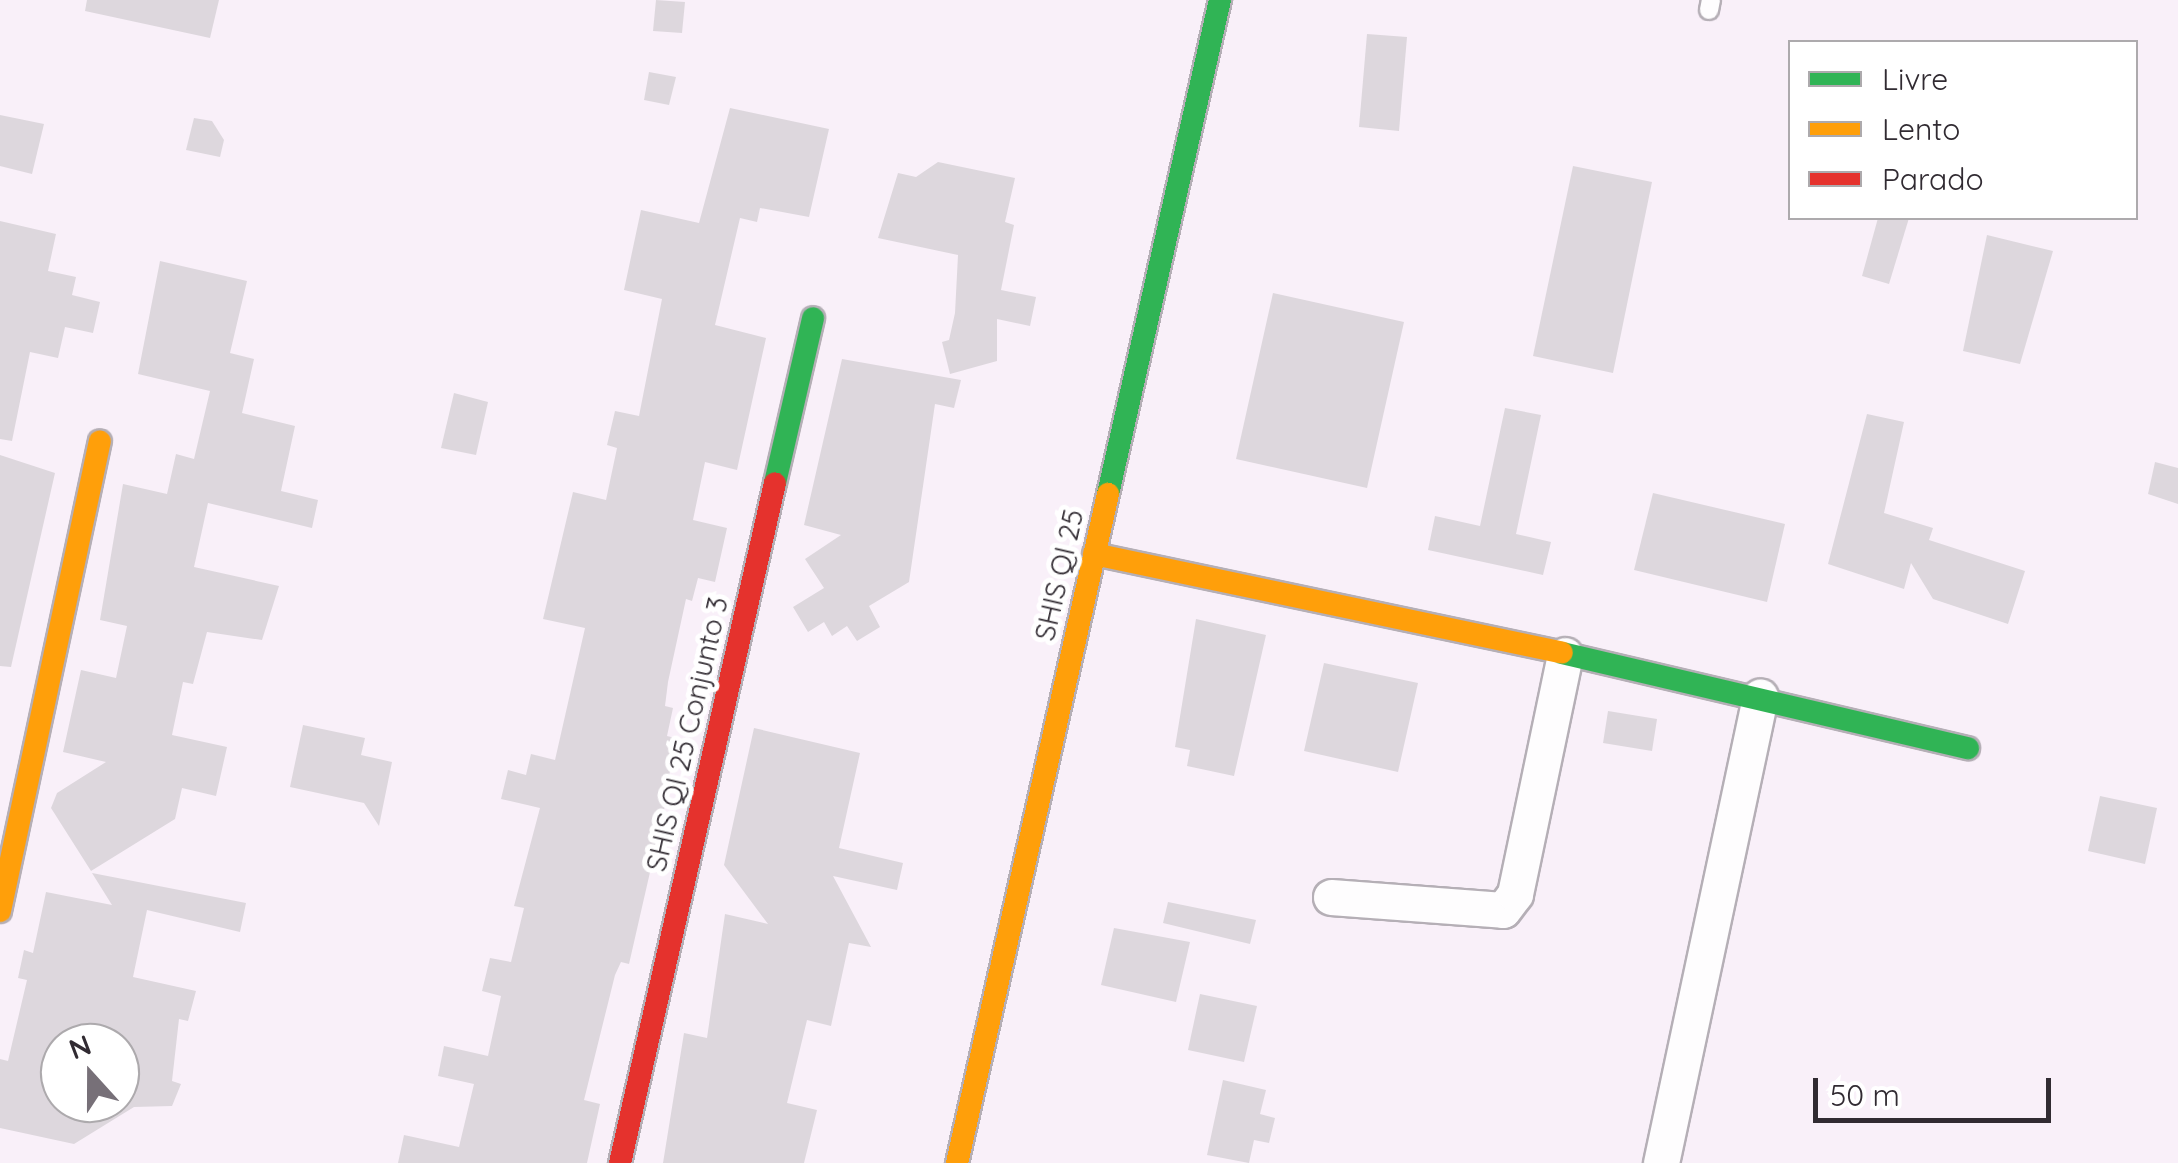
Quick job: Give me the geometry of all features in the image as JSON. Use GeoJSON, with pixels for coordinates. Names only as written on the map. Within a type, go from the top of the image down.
{"type":"FeatureCollection","features":[{"type":"Feature","properties":{"kind":"street","name":"SHIS QI 25"},"geometry":{"type":"LineString","coordinates":[[957,1163],[1220,0]]}},
{"type":"Feature","properties":{"kind":"street","name":"SHIS QI 25 Conjunto 3"},"geometry":{"type":"LineString","coordinates":[[620,1163],[813,318]]}},
{"type":"Feature","properties":{"kind":"street"},"geometry":{"type":"LineString","coordinates":[[0,911],[100,442]]}},
{"type":"Feature","properties":{"kind":"street"},"geometry":{"type":"LineString","coordinates":[[1094,554],[1760,696],[1968,748]]}},
{"type":"Feature","properties":{"kind":"street"},"geometry":{"type":"LineString","coordinates":[[1330,897],[1502,910],[1515,894],[1565,655]]}},
{"type":"Feature","properties":{"kind":"street"},"geometry":{"type":"LineString","coordinates":[[1661,1163],[1760,696]]}},
{"type":"Feature","properties":{"kind":"building"},"geometry":{"type":"Polygon","coordinates":[[[87,0],[219,0],[210,38],[85,11],[87,0]]]}},
{"type":"Feature","properties":{"kind":"building"},"geometry":{"type":"Polygon","coordinates":[[[656,0],[685,2],[682,33],[653,31],[656,0]]]}},
{"type":"Feature","properties":{"kind":"building"},"geometry":{"type":"Polygon","coordinates":[[[1367,34],[1407,37],[1399,131],[1359,127],[1367,34]]]}},
{"type":"Feature","properties":{"kind":"building"},"geometry":{"type":"Polygon","coordinates":[[[649,72],[676,77],[669,105],[644,100],[649,72]]]}},
{"type":"Feature","properties":{"kind":"building"},"geometry":{"type":"Polygon","coordinates":[[[730,108],[829,129],[809,217],[760,208],[757,222],[740,218],[715,325],[766,338],[737,470],[705,462],[693,520],[727,528],[715,582],[698,578],[692,601],[686,599],[665,706],[673,708],[667,736],[675,738],[664,811],[629,964],[621,962],[615,975],[584,1100],[600,1104],[587,1163],[398,1163],[404,1135],[459,1147],[474,1084],[438,1076],[444,1046],[488,1056],[501,996],[482,991],[490,958],[511,962],[524,908],[514,906],[540,808],[501,799],[508,770],[526,775],[531,754],[555,760],[585,628],[543,619],[573,492],[606,500],[617,448],[607,445],[615,411],[639,416],[662,299],[624,290],[641,210],[699,223],[730,108]]]}},
{"type":"Feature","properties":{"kind":"building"},"geometry":{"type":"Polygon","coordinates":[[[0,115],[44,124],[32,174],[0,166],[0,115]]]}},
{"type":"Feature","properties":{"kind":"building"},"geometry":{"type":"Polygon","coordinates":[[[194,118],[212,121],[224,140],[220,157],[186,150],[194,118]]]}},
{"type":"Feature","properties":{"kind":"building"},"geometry":{"type":"Polygon","coordinates":[[[938,162],[1015,178],[1005,222],[1014,225],[1001,290],[1036,297],[1030,326],[997,319],[997,361],[950,374],[942,342],[949,340],[955,313],[958,255],[878,238],[898,173],[916,177],[938,162]]]}},
{"type":"Feature","properties":{"kind":"building"},"geometry":{"type":"Polygon","coordinates":[[[1573,166],[1652,182],[1613,373],[1533,356],[1573,166]]]}},
{"type":"Feature","properties":{"kind":"building"},"geometry":{"type":"Polygon","coordinates":[[[1877,220],[1908,220],[1889,284],[1862,276],[1877,220]]]}},
{"type":"Feature","properties":{"kind":"building"},"geometry":{"type":"Polygon","coordinates":[[[0,221],[56,234],[48,271],[76,277],[72,295],[100,302],[93,333],[65,327],[58,358],[30,352],[12,441],[0,439],[0,221]]]}},
{"type":"Feature","properties":{"kind":"building"},"geometry":{"type":"Polygon","coordinates":[[[1987,235],[2053,251],[2020,364],[1963,351],[1987,235]]]}},
{"type":"Feature","properties":{"kind":"building"},"geometry":{"type":"Polygon","coordinates":[[[160,261],[247,281],[230,353],[254,359],[242,413],[295,426],[281,491],[318,500],[312,528],[208,503],[194,567],[279,586],[262,640],[207,632],[193,684],[183,682],[172,735],[227,747],[216,796],[182,788],[175,819],[91,871],[51,808],[57,793],[106,762],[63,752],[81,670],[116,678],[127,626],[100,620],[123,484],[167,494],[176,454],[194,459],[210,391],[138,374],[160,261]]]}},
{"type":"Feature","properties":{"kind":"building"},"geometry":{"type":"Polygon","coordinates":[[[1273,293],[1404,322],[1367,488],[1236,459],[1273,293]]]}},
{"type":"Feature","properties":{"kind":"building"},"geometry":{"type":"Polygon","coordinates":[[[842,359],[961,380],[954,408],[935,404],[909,582],[869,606],[880,627],[857,641],[847,626],[832,636],[824,622],[808,632],[793,607],[824,588],[805,559],[841,535],[804,525],[842,359]]]}},
{"type":"Feature","properties":{"kind":"building"},"geometry":{"type":"Polygon","coordinates":[[[454,393],[488,402],[476,455],[441,448],[454,393]]]}},
{"type":"Feature","properties":{"kind":"building"},"geometry":{"type":"Polygon","coordinates":[[[1505,408],[1541,415],[1516,534],[1551,542],[1543,575],[1428,550],[1435,516],[1480,526],[1505,408]]]}},
{"type":"Feature","properties":{"kind":"building"},"geometry":{"type":"Polygon","coordinates":[[[1867,414],[1904,422],[1884,513],[1933,528],[1929,540],[2025,571],[2008,624],[1933,599],[1911,563],[1904,589],[1828,564],[1867,414]]]}},
{"type":"Feature","properties":{"kind":"building"},"geometry":{"type":"Polygon","coordinates":[[[0,455],[55,473],[11,667],[0,666],[0,455]]]}},
{"type":"Feature","properties":{"kind":"building"},"geometry":{"type":"Polygon","coordinates":[[[2155,462],[2178,468],[2178,504],[2148,494],[2155,462]]]}},
{"type":"Feature","properties":{"kind":"building"},"geometry":{"type":"Polygon","coordinates":[[[1653,493],[1785,524],[1767,602],[1634,570],[1653,493]]]}},
{"type":"Feature","properties":{"kind":"building"},"geometry":{"type":"Polygon","coordinates":[[[1196,619],[1266,635],[1234,776],[1187,766],[1190,750],[1175,747],[1196,619]]]}},
{"type":"Feature","properties":{"kind":"building"},"geometry":{"type":"Polygon","coordinates":[[[1324,663],[1418,683],[1398,772],[1304,751],[1324,663]]]}},
{"type":"Feature","properties":{"kind":"building"},"geometry":{"type":"Polygon","coordinates":[[[1608,711],[1657,719],[1652,751],[1603,743],[1608,711]]]}},
{"type":"Feature","properties":{"kind":"building"},"geometry":{"type":"Polygon","coordinates":[[[303,725],[365,738],[361,755],[392,762],[379,826],[364,803],[290,787],[303,725]]]}},
{"type":"Feature","properties":{"kind":"building"},"geometry":{"type":"Polygon","coordinates":[[[754,728],[860,753],[839,848],[903,863],[897,890],[833,876],[871,947],[849,943],[831,1026],[807,1020],[787,1103],[817,1110],[804,1163],[663,1163],[684,1033],[707,1038],[725,914],[768,924],[724,865],[754,728]]]}},
{"type":"Feature","properties":{"kind":"building"},"geometry":{"type":"Polygon","coordinates":[[[2100,796],[2157,808],[2145,864],[2088,851],[2100,796]]]}},
{"type":"Feature","properties":{"kind":"building"},"geometry":{"type":"Polygon","coordinates":[[[92,873],[246,903],[240,932],[147,910],[133,977],[196,991],[188,1021],[179,1019],[172,1081],[181,1084],[172,1106],[140,1107],[140,1023],[40,1023],[40,1123],[108,1123],[74,1144],[0,1128],[0,1059],[8,1061],[27,980],[18,978],[24,950],[33,953],[46,892],[112,905],[92,873]]]}},
{"type":"Feature","properties":{"kind":"building"},"geometry":{"type":"Polygon","coordinates":[[[1168,902],[1256,920],[1250,944],[1163,923],[1168,902]]]}},
{"type":"Feature","properties":{"kind":"building"},"geometry":{"type":"Polygon","coordinates":[[[1114,928],[1190,942],[1176,1002],[1101,985],[1114,928]]]}},
{"type":"Feature","properties":{"kind":"building"},"geometry":{"type":"Polygon","coordinates":[[[1200,994],[1257,1006],[1244,1062],[1188,1050],[1200,994]]]}},
{"type":"Feature","properties":{"kind":"building"},"geometry":{"type":"Polygon","coordinates":[[[1223,1080],[1266,1090],[1260,1114],[1275,1118],[1269,1143],[1254,1140],[1249,1163],[1207,1155],[1223,1080]]]}},
{"type":"Feature","properties":{"kind":"traffic: fast"},"geometry":{"type":"LineString","coordinates":[[1108,494],[1220,0]]}},
{"type":"Feature","properties":{"kind":"traffic: fast"},"geometry":{"type":"LineString","coordinates":[[775,483],[813,318]]}},
{"type":"Feature","properties":{"kind":"traffic: fast"},"geometry":{"type":"LineString","coordinates":[[1562,653],[1968,748]]}},
{"type":"Feature","properties":{"kind":"traffic: slow"},"geometry":{"type":"LineString","coordinates":[[0,911],[100,442]]}},
{"type":"Feature","properties":{"kind":"traffic: slow"},"geometry":{"type":"LineString","coordinates":[[957,1163],[1108,494]]}},
{"type":"Feature","properties":{"kind":"traffic: slow"},"geometry":{"type":"LineString","coordinates":[[1094,554],[1562,653]]}},
{"type":"Feature","properties":{"kind":"traffic: jam"},"geometry":{"type":"LineString","coordinates":[[620,1163],[775,483]]}}]}
